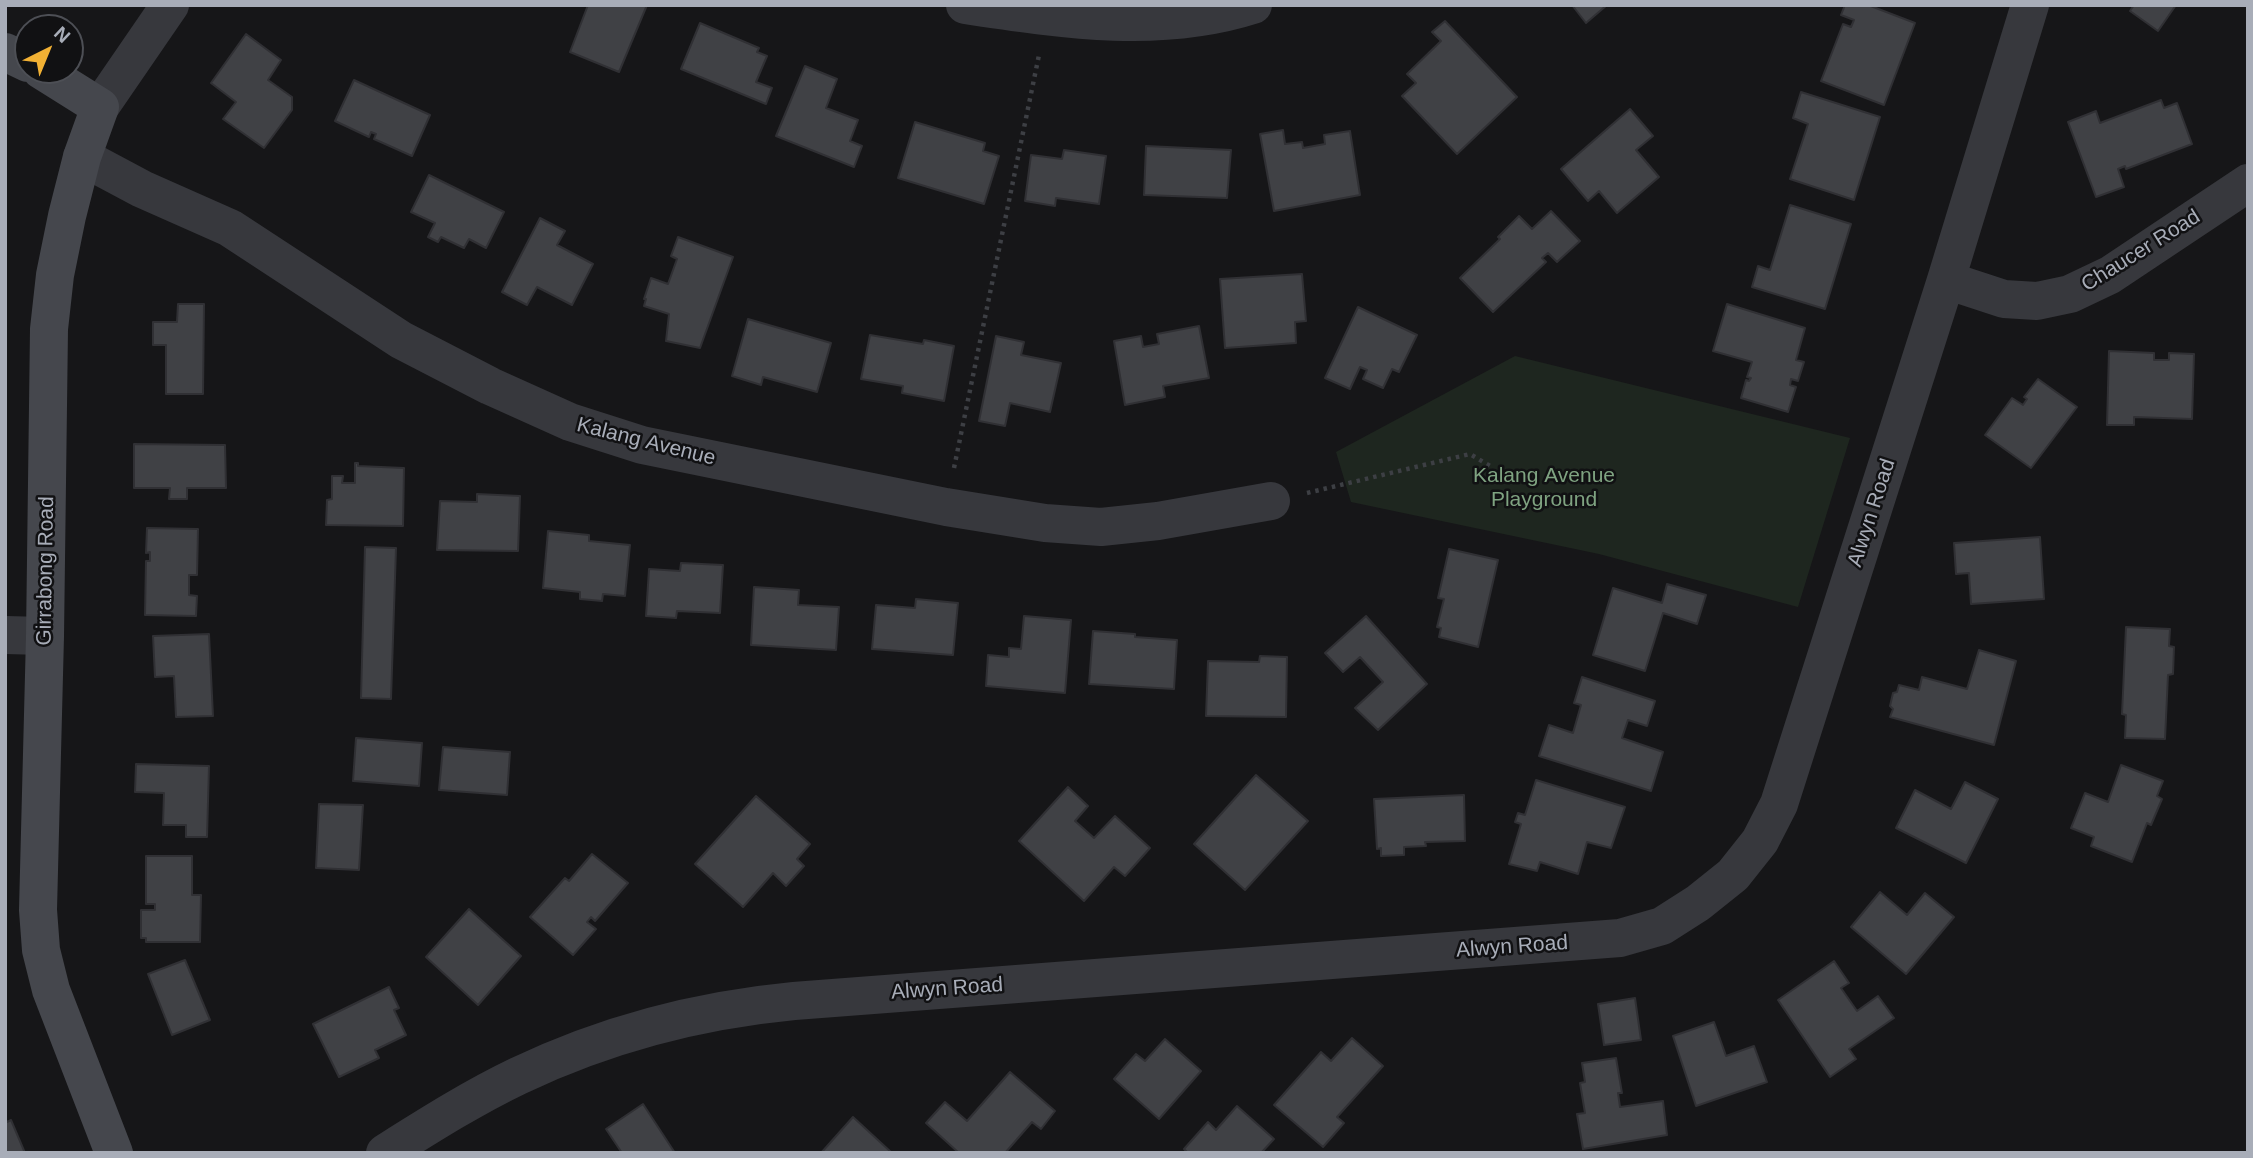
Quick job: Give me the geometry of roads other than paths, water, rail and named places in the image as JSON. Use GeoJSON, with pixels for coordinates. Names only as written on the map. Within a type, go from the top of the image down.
{"type":"FeatureCollection","features":[{"type":"Feature","properties":{"kind":"street","name":"Girrabong Road"},"geometry":{"type":"LineString","coordinates":[[114,1153],[51,990],[41,950],[38,910],[46,636],[49,329],[55,275],[67,216],[82,157],[100,107],[170,5]]}},
{"type":"Feature","properties":{"kind":"street"},"geometry":{"type":"LineString","coordinates":[[965,5],[1047,18],[1159,23],[1236,11],[1253,5]]}},
{"type":"Feature","properties":{"kind":"street","name":"Alwyn Road"},"geometry":{"type":"LineString","coordinates":[[385,1153],[517,1076],[572,1053],[694,1015],[763,1004],[832,998],[1620,938],[1662,926],[1698,903],[1733,875],[1760,841],[1779,804],[1946,280],[2030,5]]}},
{"type":"Feature","properties":{"kind":"street"},"geometry":{"type":"LineString","coordinates":[[63,84],[100,107]]}},
{"type":"Feature","properties":{"kind":"street","name":"Kalang Avenue"},"geometry":{"type":"LineString","coordinates":[[82,157],[142,189],[230,228],[401,340],[490,386],[570,422],[642,445],[946,507],[1045,523],[1101,527],[1158,521],[1272,501]]}},
{"type":"Feature","properties":{"kind":"street","name":"Chaucer Road"},"geometry":{"type":"LineString","coordinates":[[1946,280],[2004,299],[2038,301],[2070,294],[2109,275],[2248,183]]}},
{"type":"Feature","properties":{"kind":"street"},"geometry":{"type":"LineString","coordinates":[[5,635],[46,636]]}},
{"type":"Feature","properties":{"kind":"park label","name":"Kalang Avenue Playground"},"geometry":{"type":"Point","coordinates":[1544,488]}}]}
